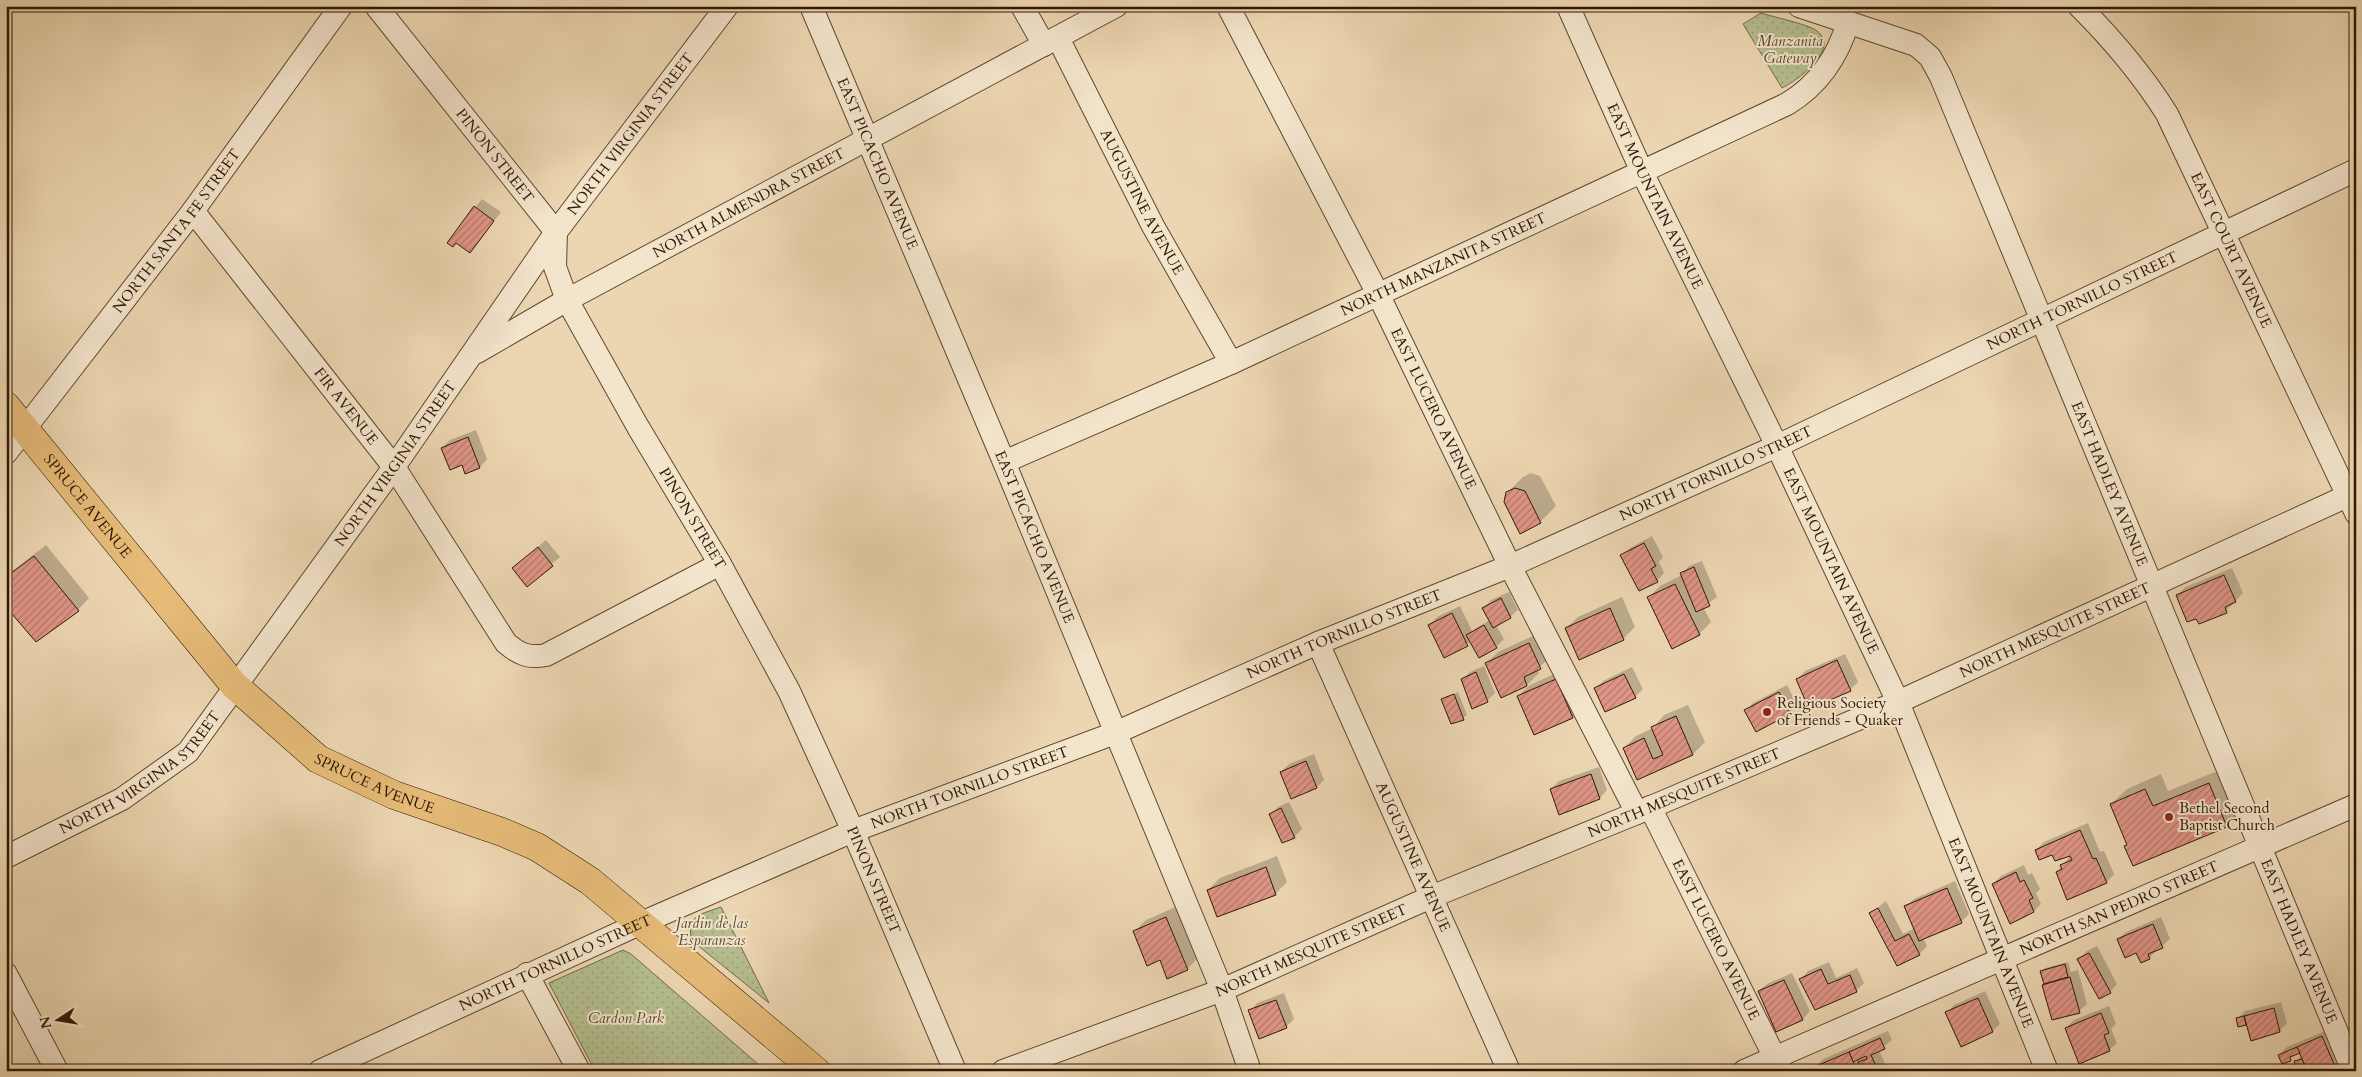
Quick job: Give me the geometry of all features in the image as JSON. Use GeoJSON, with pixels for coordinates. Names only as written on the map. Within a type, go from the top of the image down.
{"type":"FeatureCollection","features":[{"type":"Feature","properties":{"kind":"main road","name":"SPRUCE AVENUE"},"geometry":{"type":"LineString","coordinates":[[6,406],[234,685],[318,759],[394,795],[502,832],[537,847],[590,881],[816,1071]]}},
{"type":"Feature","properties":{"kind":"street","name":"NORTH SANTA FE STREET"},"geometry":{"type":"LineString","coordinates":[[6,453],[192,211],[341,6]]}},
{"type":"Feature","properties":{"kind":"street","name":"PINON STREET"},"geometry":{"type":"LineString","coordinates":[[376,6],[556,232],[555,268],[567,300],[638,427],[720,564],[788,691],[853,831],[955,1071]]}},
{"type":"Feature","properties":{"kind":"street","name":"NORTH VIRGINIA STREET"},"geometry":{"type":"LineString","coordinates":[[6,856],[122,798],[188,752],[234,685],[394,467],[556,232],[727,6]]}},
{"type":"Feature","properties":{"kind":"street","name":"EAST PICACHO AVENUE"},"geometry":{"type":"LineString","coordinates":[[811,6],[1004,462],[1222,990],[1250,1071]]}},
{"type":"Feature","properties":{"kind":"street","name":"AUGUSTINE AVENUE"},"geometry":{"type":"LineString","coordinates":[[1022,6],[1051,41],[1231,363]]}},
{"type":"Feature","properties":{"kind":"street","name":"NORTH ALMENDRA STREET"},"geometry":{"type":"LineString","coordinates":[[471,356],[567,300],[1116,6]]}},
{"type":"Feature","properties":{"kind":"street","name":"EAST LUCERO AVENUE"},"geometry":{"type":"LineString","coordinates":[[1228,6],[1379,296],[1510,566],[1644,810],[1778,1064]]}},
{"type":"Feature","properties":{"kind":"street","name":"EAST MOUNTAIN AVENUE"},"geometry":{"type":"LineString","coordinates":[[1568,6],[1642,172],[1777,446],[1898,702],[2047,1071]]}},
{"type":"Feature","properties":{"kind":"street","name":"EAST HADLEY AVENUE"},"geometry":{"type":"LineString","coordinates":[[1799,6],[1916,45],[1930,57],[1941,77],[2153,584],[2353,1071]]}},
{"type":"Feature","properties":{"kind":"street","name":"EAST COURT AVENUE"},"geometry":{"type":"LineString","coordinates":[[2079,6],[2114,42],[2145,79],[2167,114],[2222,233],[2353,500]]}},
{"type":"Feature","properties":{"kind":"street","name":"NORTH MANZANITA STREET"},"geometry":{"type":"LineString","coordinates":[[1004,462],[1379,296],[1787,104],[1805,93],[1818,81],[1842,41],[1848,22]]}},
{"type":"Feature","properties":{"kind":"street","name":"NORTH TORNILLO STREET"},"geometry":{"type":"LineString","coordinates":[[320,1071],[639,924],[853,831],[1115,733],[1318,643],[1510,566],[1777,446],[2356,170]]}},
{"type":"Feature","properties":{"kind":"street","name":"FIR AVENUE"},"geometry":{"type":"LineString","coordinates":[[192,211],[394,467],[506,643],[524,656],[546,655],[720,564]]}},
{"type":"Feature","properties":{"kind":"street","name":"NORTH MESQUITE STREET"},"geometry":{"type":"LineString","coordinates":[[1003,1071],[1222,990],[1431,897],[1644,810],[1898,702],[2153,584],[2353,500]]}},
{"type":"Feature","properties":{"kind":"street","name":"AUGUSTINE AVENUE"},"geometry":{"type":"LineString","coordinates":[[1318,643],[1509,1071]]}},
{"type":"Feature","properties":{"kind":"street","name":"NORTH SAN PEDRO STREET"},"geometry":{"type":"LineString","coordinates":[[1744,1071],[1778,1064],[2001,958],[2356,805]]}},
{"type":"Feature","properties":{"kind":"street"},"geometry":{"type":"LineString","coordinates":[[6,974],[57,1071]]}},
{"type":"Feature","properties":{"kind":"street"},"geometry":{"type":"LineString","coordinates":[[528,974],[579,1071]]}},
{"type":"Feature","properties":{"kind":"green space","name":"Manzanita Gateway"},"geometry":{"type":"Polygon","coordinates":[[[1761,13],[1813,28],[1823,39],[1824,47],[1814,64],[1797,79],[1782,88],[1743,24],[1761,13]]]}},
{"type":"Feature","properties":{"kind":"green space","name":"Jardin de las Esparanzas"},"geometry":{"type":"Polygon","coordinates":[[[721,907],[769,1003],[691,940],[690,924],[698,915],[721,907]]]}},
{"type":"Feature","properties":{"kind":"green space","name":"Cardon Park"},"geometry":{"type":"Polygon","coordinates":[[[623,950],[631,954],[766,1071],[595,1071],[549,983],[623,950]]]}},
{"type":"Feature","properties":{"kind":"building"},"geometry":{"type":"Polygon","coordinates":[[[474,206],[494,221],[470,253],[456,243],[453,247],[447,243],[474,206]]]}},
{"type":"Feature","properties":{"kind":"building"},"geometry":{"type":"Polygon","coordinates":[[[468,437],[480,468],[465,474],[462,465],[450,470],[441,448],[468,437]]]}},
{"type":"Feature","properties":{"kind":"building"},"geometry":{"type":"Polygon","coordinates":[[[1515,488],[1525,491],[1541,523],[1520,534],[1504,502],[1506,492],[1515,488]]]}},
{"type":"Feature","properties":{"kind":"building"},"geometry":{"type":"Polygon","coordinates":[[[1644,543],[1656,566],[1651,569],[1658,582],[1639,591],[1620,555],[1644,543]]]}},
{"type":"Feature","properties":{"kind":"building"},"geometry":{"type":"Polygon","coordinates":[[[538,547],[553,566],[527,587],[512,568],[538,547]]]}},
{"type":"Feature","properties":{"kind":"building"},"geometry":{"type":"Polygon","coordinates":[[[34,556],[79,611],[36,642],[6,607],[6,577],[34,556]]]}},
{"type":"Feature","properties":{"kind":"building"},"geometry":{"type":"Polygon","coordinates":[[[1694,567],[1710,606],[1696,612],[1680,573],[1694,567]]]}},
{"type":"Feature","properties":{"kind":"building"},"geometry":{"type":"Polygon","coordinates":[[[2224,575],[2236,602],[2225,607],[2227,613],[2199,624],[2196,619],[2187,622],[2176,595],[2224,575]]]}},
{"type":"Feature","properties":{"kind":"building"},"geometry":{"type":"Polygon","coordinates":[[[1675,584],[1700,635],[1672,649],[1647,597],[1675,584]]]}},
{"type":"Feature","properties":{"kind":"building"},"geometry":{"type":"Polygon","coordinates":[[[1501,598],[1511,618],[1493,628],[1482,608],[1501,598]]]}},
{"type":"Feature","properties":{"kind":"building"},"geometry":{"type":"Polygon","coordinates":[[[1610,608],[1624,640],[1579,660],[1565,628],[1610,608]]]}},
{"type":"Feature","properties":{"kind":"building"},"geometry":{"type":"Polygon","coordinates":[[[1452,613],[1468,646],[1444,658],[1428,625],[1452,613]]]}},
{"type":"Feature","properties":{"kind":"building"},"geometry":{"type":"Polygon","coordinates":[[[1484,625],[1497,648],[1479,658],[1466,635],[1484,625]]]}},
{"type":"Feature","properties":{"kind":"building"},"geometry":{"type":"Polygon","coordinates":[[[1529,643],[1541,669],[1524,677],[1527,686],[1501,698],[1485,663],[1529,643]]]}},
{"type":"Feature","properties":{"kind":"building"},"geometry":{"type":"Polygon","coordinates":[[[1837,660],[1851,691],[1809,709],[1796,679],[1837,660]]]}},
{"type":"Feature","properties":{"kind":"building"},"geometry":{"type":"Polygon","coordinates":[[[1476,672],[1488,702],[1472,709],[1461,679],[1476,672]]]}},
{"type":"Feature","properties":{"kind":"building"},"geometry":{"type":"Polygon","coordinates":[[[1624,674],[1636,698],[1605,712],[1594,688],[1624,674]]]}},
{"type":"Feature","properties":{"kind":"building"},"geometry":{"type":"Polygon","coordinates":[[[1556,679],[1573,718],[1534,735],[1517,696],[1556,679]]]}},
{"type":"Feature","properties":{"kind":"building","name":"Religious Society of Friends - Quaker"},"geometry":{"type":"Polygon","coordinates":[[[1779,692],[1790,714],[1756,732],[1744,710],[1779,692]]]}},
{"type":"Feature","properties":{"kind":"building"},"geometry":{"type":"Polygon","coordinates":[[[1454,694],[1464,720],[1451,724],[1441,699],[1454,694]]]}},
{"type":"Feature","properties":{"kind":"building"},"geometry":{"type":"Polygon","coordinates":[[[1676,716],[1693,755],[1637,780],[1623,748],[1644,738],[1653,759],[1663,755],[1651,727],[1676,716]]]}},
{"type":"Feature","properties":{"kind":"building"},"geometry":{"type":"Polygon","coordinates":[[[1306,761],[1317,788],[1291,799],[1280,772],[1306,761]]]}},
{"type":"Feature","properties":{"kind":"building"},"geometry":{"type":"Polygon","coordinates":[[[1591,774],[1600,799],[1559,815],[1550,789],[1591,774]]]}},
{"type":"Feature","properties":{"kind":"building","name":"Bethel Second Baptist Church"},"geometry":{"type":"Polygon","coordinates":[[[2209,783],[2227,827],[2133,866],[2124,846],[2127,845],[2110,804],[2145,789],[2153,806],[2209,783]]]}},
{"type":"Feature","properties":{"kind":"building"},"geometry":{"type":"Polygon","coordinates":[[[1281,808],[1295,838],[1282,843],[1269,814],[1281,808]]]}},
{"type":"Feature","properties":{"kind":"building"},"geometry":{"type":"Polygon","coordinates":[[[2080,830],[2093,859],[2096,858],[2107,883],[2067,900],[2056,872],[2062,869],[2060,865],[2072,860],[2070,856],[2055,861],[2052,855],[2039,860],[2035,850],[2080,830]]]}},
{"type":"Feature","properties":{"kind":"building"},"geometry":{"type":"Polygon","coordinates":[[[1266,867],[1276,895],[1217,917],[1207,890],[1266,867]]]}},
{"type":"Feature","properties":{"kind":"building"},"geometry":{"type":"Polygon","coordinates":[[[2016,872],[2020,882],[2024,880],[2033,898],[2029,900],[2034,912],[2010,924],[1992,884],[2016,872]]]}},
{"type":"Feature","properties":{"kind":"building"},"geometry":{"type":"Polygon","coordinates":[[[1947,888],[1962,923],[1919,941],[1904,906],[1947,888]]]}},
{"type":"Feature","properties":{"kind":"building"},"geometry":{"type":"Polygon","coordinates":[[[1878,908],[1895,941],[1909,934],[1920,955],[1897,966],[1869,913],[1878,908]]]}},
{"type":"Feature","properties":{"kind":"building"},"geometry":{"type":"Polygon","coordinates":[[[1166,917],[1188,970],[1167,979],[1160,960],[1147,966],[1133,931],[1166,917]]]}},
{"type":"Feature","properties":{"kind":"building"},"geometry":{"type":"Polygon","coordinates":[[[2153,924],[2163,948],[2148,954],[2150,959],[2141,963],[2136,953],[2125,958],[2117,939],[2153,924]]]}},
{"type":"Feature","properties":{"kind":"building"},"geometry":{"type":"Polygon","coordinates":[[[2089,953],[2111,993],[2099,999],[2077,959],[2089,953]]]}},
{"type":"Feature","properties":{"kind":"building"},"geometry":{"type":"Polygon","coordinates":[[[2065,964],[2068,977],[2044,984],[2040,971],[2065,964]]]}},
{"type":"Feature","properties":{"kind":"building"},"geometry":{"type":"Polygon","coordinates":[[[1821,969],[1828,984],[1850,975],[1857,992],[1815,1010],[1799,979],[1821,969]]]}},
{"type":"Feature","properties":{"kind":"building"},"geometry":{"type":"Polygon","coordinates":[[[2070,977],[2080,1013],[2052,1020],[2042,985],[2070,977]]]}},
{"type":"Feature","properties":{"kind":"building"},"geometry":{"type":"Polygon","coordinates":[[[1784,980],[1803,1020],[1776,1032],[1758,991],[1784,980]]]}},
{"type":"Feature","properties":{"kind":"building"},"geometry":{"type":"Polygon","coordinates":[[[1978,998],[1993,1032],[1961,1047],[1945,1012],[1978,998]]]}},
{"type":"Feature","properties":{"kind":"building"},"geometry":{"type":"Polygon","coordinates":[[[1276,1000],[1287,1028],[1259,1039],[1248,1010],[1276,1000]]]}},
{"type":"Feature","properties":{"kind":"building"},"geometry":{"type":"Polygon","coordinates":[[[2274,1008],[2280,1032],[2251,1041],[2244,1016],[2274,1008]]]}},
{"type":"Feature","properties":{"kind":"building"},"geometry":{"type":"Polygon","coordinates":[[[2101,1013],[2109,1033],[2104,1035],[2110,1051],[2079,1064],[2065,1028],[2101,1013]]]}},
{"type":"Feature","properties":{"kind":"building"},"geometry":{"type":"Polygon","coordinates":[[[2244,1016],[2246,1025],[2238,1027],[2236,1018],[2244,1016]]]}},
{"type":"Feature","properties":{"kind":"building"},"geometry":{"type":"Polygon","coordinates":[[[2322,1036],[2337,1071],[2307,1071],[2297,1047],[2322,1036]]]}},
{"type":"Feature","properties":{"kind":"building"},"geometry":{"type":"Polygon","coordinates":[[[1880,1038],[1885,1049],[1871,1055],[1878,1071],[1861,1071],[1858,1062],[1867,1059],[1866,1056],[1853,1062],[1849,1052],[1880,1038]]]}},
{"type":"Feature","properties":{"kind":"building"},"geometry":{"type":"Polygon","coordinates":[[[2297,1047],[2300,1053],[2290,1057],[2291,1061],[2282,1064],[2278,1055],[2297,1047]]]}},
{"type":"Feature","properties":{"kind":"building"},"geometry":{"type":"Polygon","coordinates":[[[1849,1052],[1857,1071],[1816,1071],[1814,1067],[1849,1052]]]}},
{"type":"Feature","properties":{"kind":"building"},"geometry":{"type":"Polygon","coordinates":[[[2302,1059],[2305,1066],[2297,1069],[2294,1061],[2302,1059]]]}},
{"type":"Feature","properties":{"kind":"place","name":"Religious Society of Friends - Quaker"},"geometry":{"type":"Point","coordinates":[1767,712]}},
{"type":"Feature","properties":{"kind":"place","name":"Bethel Second Baptist Church"},"geometry":{"type":"Point","coordinates":[2169,817]}}]}
